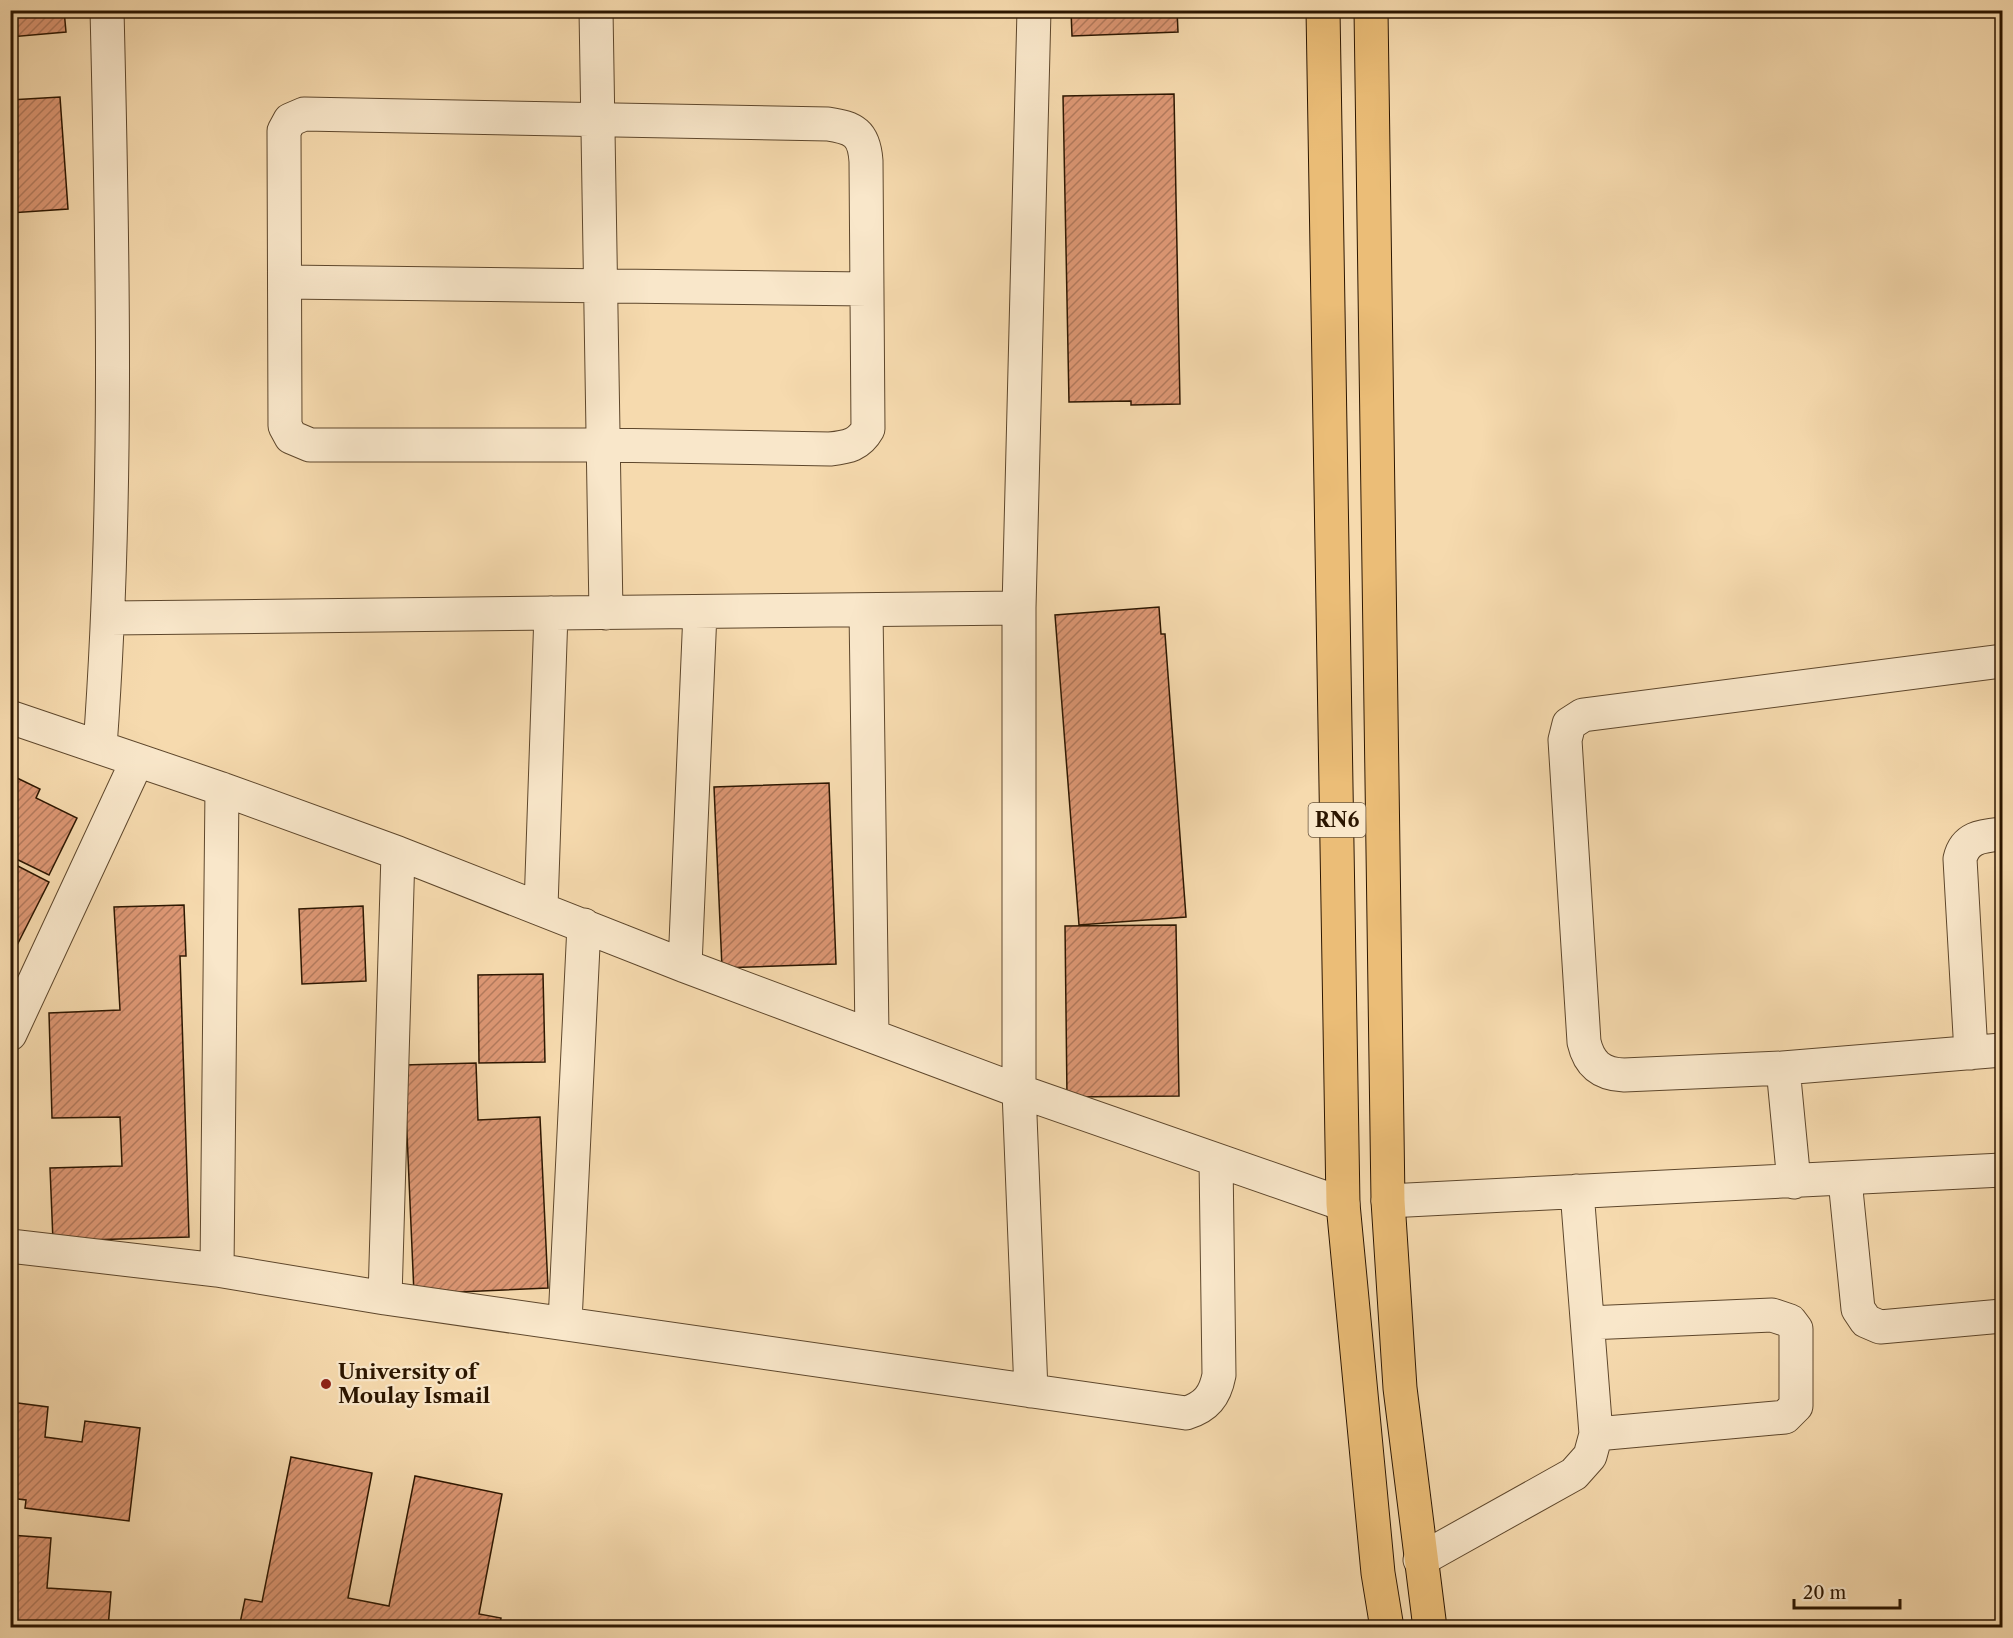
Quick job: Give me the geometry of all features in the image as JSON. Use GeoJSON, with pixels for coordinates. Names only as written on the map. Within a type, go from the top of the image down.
{"type":"FeatureCollection","features":[{"type":"Feature","properties":{"kind":"highway","name":"RN6"},"geometry":{"type":"LineString","coordinates":[[1323,10],[1343,1204],[1378,1573],[1387,1628]]}},
{"type":"Feature","properties":{"kind":"highway","name":"RN6"},"geometry":{"type":"LineString","coordinates":[[1371,10],[1388,1201],[1400,1388],[1420,1560],[1431,1628]]}},
{"type":"Feature","properties":{"kind":"street"},"geometry":{"type":"LineString","coordinates":[[100,747],[110,618],[114,276],[107,10]]}},
{"type":"Feature","properties":{"kind":"street"},"geometry":{"type":"LineString","coordinates":[[596,10],[606,613]]}},
{"type":"Feature","properties":{"kind":"street"},"geometry":{"type":"LineString","coordinates":[[1031,1391],[1018,1091],[1019,608],[1034,10]]}},
{"type":"Feature","properties":{"kind":"street"},"geometry":{"type":"LineString","coordinates":[[304,114],[828,124],[852,130],[865,144],[866,152],[868,429],[861,441],[849,447],[830,449],[604,445],[310,445],[298,442],[285,426],[285,282],[284,131],[296,117],[304,114]]}},
{"type":"Feature","properties":{"kind":"street"},"geometry":{"type":"LineString","coordinates":[[285,282],[601,284],[867,289]]}},
{"type":"Feature","properties":{"kind":"street"},"geometry":{"type":"LineString","coordinates":[[110,618],[1019,608]]}},
{"type":"Feature","properties":{"kind":"street"},"geometry":{"type":"LineString","coordinates":[[866,610],[872,1035]]}},
{"type":"Feature","properties":{"kind":"street"},"geometry":{"type":"LineString","coordinates":[[685,966],[700,612]]}},
{"type":"Feature","properties":{"kind":"street"},"geometry":{"type":"LineString","coordinates":[[541,908],[551,614]]}},
{"type":"Feature","properties":{"kind":"street"},"geometry":{"type":"LineString","coordinates":[[2002,661],[1583,715],[1569,724],[1565,740],[1587,1056],[1597,1068],[1610,1075],[1783,1068],[1987,1052],[1960,859],[1967,843],[1975,837],[2002,834]]}},
{"type":"Feature","properties":{"kind":"street"},"geometry":{"type":"LineString","coordinates":[[10,717],[222,789],[398,853],[685,966],[1018,1091],[1343,1204]]}},
{"type":"Feature","properties":{"kind":"street"},"geometry":{"type":"LineString","coordinates":[[10,1034],[137,761]]}},
{"type":"Feature","properties":{"kind":"street"},"geometry":{"type":"LineString","coordinates":[[217,1270],[222,789]]}},
{"type":"Feature","properties":{"kind":"street"},"geometry":{"type":"LineString","coordinates":[[385,1298],[398,853]]}},
{"type":"Feature","properties":{"kind":"street"},"geometry":{"type":"LineString","coordinates":[[565,1323],[584,925]]}},
{"type":"Feature","properties":{"kind":"street"},"geometry":{"type":"LineString","coordinates":[[1783,1068],[1794,1182]]}},
{"type":"Feature","properties":{"kind":"street"},"geometry":{"type":"LineString","coordinates":[[10,1246],[217,1270],[385,1298],[1186,1413],[1199,1409],[1210,1400],[1216,1389],[1219,1375],[1216,1160]]}},
{"type":"Feature","properties":{"kind":"street"},"geometry":{"type":"LineString","coordinates":[[1388,1201],[1845,1180],[2002,1170]]}},
{"type":"Feature","properties":{"kind":"street"},"geometry":{"type":"LineString","coordinates":[[1845,1180],[1858,1309],[1866,1321],[1880,1327],[2002,1316]]}},
{"type":"Feature","properties":{"kind":"street"},"geometry":{"type":"LineString","coordinates":[[1420,1560],[1574,1474],[1590,1456],[1596,1434],[1577,1191]]}},
{"type":"Feature","properties":{"kind":"street"},"geometry":{"type":"LineString","coordinates":[[1588,1323],[1772,1315],[1790,1320],[1796,1329],[1796,1406],[1785,1417],[1596,1434]]}},
{"type":"Feature","properties":{"kind":"building"},"geometry":{"type":"Polygon","coordinates":[[[10,10],[64,10],[66,32],[10,37],[10,10]]]}},
{"type":"Feature","properties":{"kind":"building"},"geometry":{"type":"Polygon","coordinates":[[[1071,10],[1177,10],[1178,32],[1072,36],[1071,10]]]}},
{"type":"Feature","properties":{"kind":"building"},"geometry":{"type":"Polygon","coordinates":[[[1174,94],[1180,404],[1131,405],[1131,401],[1069,402],[1063,96],[1174,94]]]}},
{"type":"Feature","properties":{"kind":"building"},"geometry":{"type":"Polygon","coordinates":[[[60,97],[68,209],[10,213],[10,100],[60,97]]]}},
{"type":"Feature","properties":{"kind":"building"},"geometry":{"type":"Polygon","coordinates":[[[1159,607],[1161,634],[1165,634],[1186,917],[1079,925],[1055,615],[1159,607]]]}},
{"type":"Feature","properties":{"kind":"building"},"geometry":{"type":"Polygon","coordinates":[[[15,777],[40,789],[36,798],[77,818],[49,875],[10,856],[10,786],[15,777]]]}},
{"type":"Feature","properties":{"kind":"building"},"geometry":{"type":"Polygon","coordinates":[[[829,783],[836,964],[722,968],[714,787],[829,783]]]}},
{"type":"Feature","properties":{"kind":"building"},"geometry":{"type":"Polygon","coordinates":[[[10,862],[49,882],[10,959],[10,862]]]}},
{"type":"Feature","properties":{"kind":"building"},"geometry":{"type":"Polygon","coordinates":[[[184,905],[186,956],[180,956],[189,1237],[53,1241],[50,1168],[122,1166],[120,1117],[52,1118],[49,1013],[120,1010],[114,907],[184,905]]]}},
{"type":"Feature","properties":{"kind":"building"},"geometry":{"type":"Polygon","coordinates":[[[363,906],[366,981],[302,984],[299,909],[363,906]]]}},
{"type":"Feature","properties":{"kind":"building"},"geometry":{"type":"Polygon","coordinates":[[[1176,925],[1179,1096],[1067,1097],[1065,926],[1176,925]]]}},
{"type":"Feature","properties":{"kind":"building"},"geometry":{"type":"Polygon","coordinates":[[[543,974],[545,1062],[479,1063],[478,975],[543,974]]]}},
{"type":"Feature","properties":{"kind":"building"},"geometry":{"type":"Polygon","coordinates":[[[476,1063],[478,1120],[540,1117],[548,1288],[414,1294],[404,1065],[476,1063]]]}},
{"type":"Feature","properties":{"kind":"building"},"geometry":{"type":"Polygon","coordinates":[[[10,1402],[48,1407],[45,1437],[82,1442],[85,1421],[140,1428],[129,1521],[25,1508],[26,1500],[10,1498],[10,1402]]]}},
{"type":"Feature","properties":{"kind":"building"},"geometry":{"type":"Polygon","coordinates":[[[291,1457],[372,1473],[348,1598],[389,1606],[415,1476],[502,1494],[479,1614],[501,1618],[499,1628],[239,1628],[245,1599],[262,1602],[291,1457]]]}},
{"type":"Feature","properties":{"kind":"building"},"geometry":{"type":"Polygon","coordinates":[[[10,1535],[51,1538],[47,1588],[111,1592],[108,1628],[10,1628],[10,1535]]]}},
{"type":"Feature","properties":{"kind":"place","name":"University of Moulay Ismail"},"geometry":{"type":"Point","coordinates":[326,1384]}}]}
